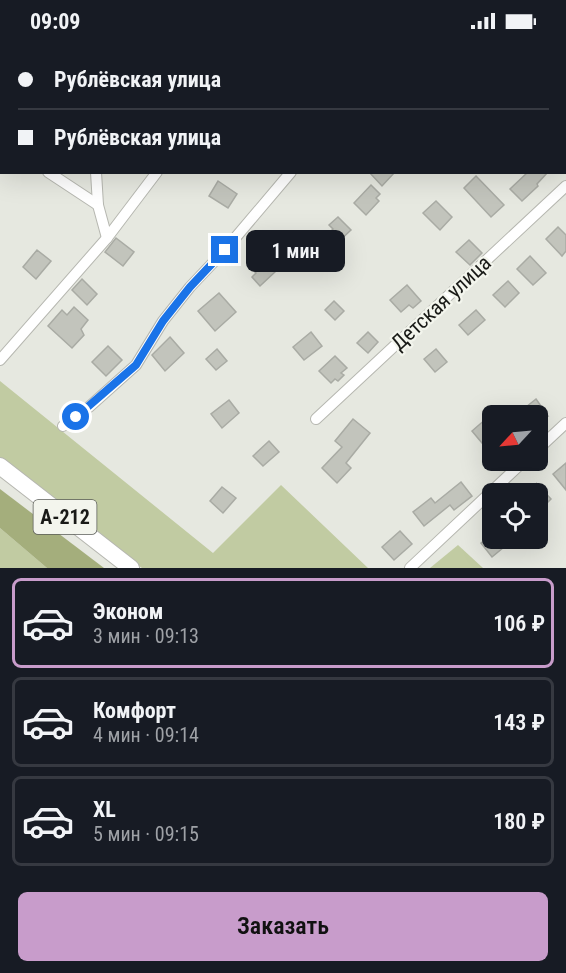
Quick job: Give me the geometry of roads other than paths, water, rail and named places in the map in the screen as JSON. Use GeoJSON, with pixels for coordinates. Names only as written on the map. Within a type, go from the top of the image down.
{"type":"FeatureCollection","features":[{"type":"Feature","properties":{"kind":"highway","name":"А-212"},"geometry":{"type":"LineString","coordinates":[[0,466],[131,568]]}},
{"type":"Feature","properties":{"kind":"street"},"geometry":{"type":"LineString","coordinates":[[51,174],[98,205]]}},
{"type":"Feature","properties":{"kind":"street"},"geometry":{"type":"LineString","coordinates":[[96,174],[98,205],[107,238]]}},
{"type":"Feature","properties":{"kind":"street"},"geometry":{"type":"LineString","coordinates":[[0,360],[107,238],[156,174]]}},
{"type":"Feature","properties":{"kind":"street"},"geometry":{"type":"LineString","coordinates":[[63,426],[89,407],[136,365],[163,321],[289,174]]}},
{"type":"Feature","properties":{"kind":"street","name":"Детская улица"},"geometry":{"type":"LineString","coordinates":[[316,419],[566,186]]}},
{"type":"Feature","properties":{"kind":"street"},"geometry":{"type":"LineString","coordinates":[[548,440],[566,423]]}},
{"type":"Feature","properties":{"kind":"street"},"geometry":{"type":"LineString","coordinates":[[410,568],[513,471]]}}]}
